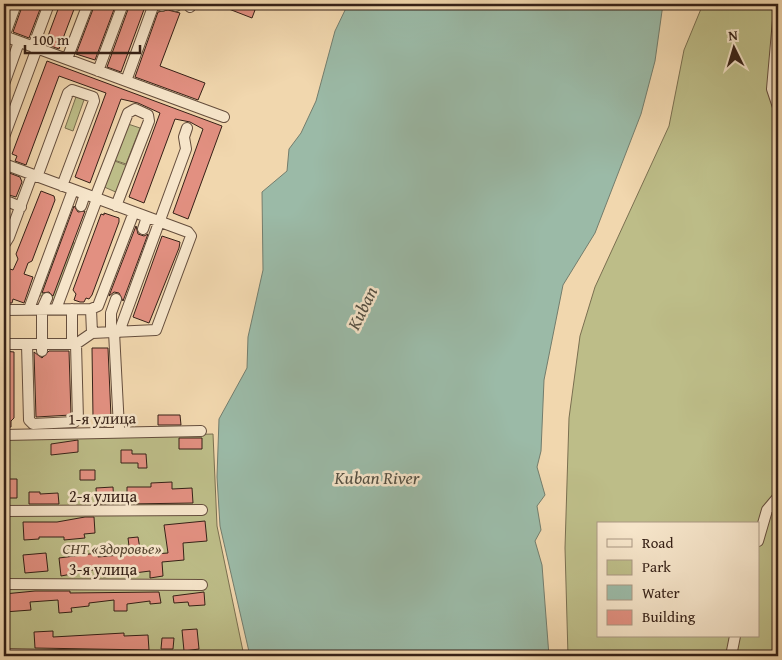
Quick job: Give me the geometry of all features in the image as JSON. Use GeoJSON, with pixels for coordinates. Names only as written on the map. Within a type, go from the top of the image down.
{"type":"FeatureCollection","features":[{"type":"Feature","properties":{"kind":"street"},"geometry":{"type":"LineString","coordinates":[[16,4],[4,36],[224,117]]}},
{"type":"Feature","properties":{"kind":"street"},"geometry":{"type":"LineString","coordinates":[[4,137],[8,115],[35,47],[49,4]]}},
{"type":"Feature","properties":{"kind":"street"},"geometry":{"type":"LineString","coordinates":[[67,59],[88,4]]}},
{"type":"Feature","properties":{"kind":"street"},"geometry":{"type":"LineString","coordinates":[[98,70],[123,4]]}},
{"type":"Feature","properties":{"kind":"street"},"geometry":{"type":"LineString","coordinates":[[126,80],[167,5]]}},
{"type":"Feature","properties":{"kind":"street"},"geometry":{"type":"LineString","coordinates":[[778,20],[772,89],[778,107]]}},
{"type":"Feature","properties":{"kind":"street"},"geometry":{"type":"LineString","coordinates":[[4,84],[20,42]]}},
{"type":"Feature","properties":{"kind":"street"},"geometry":{"type":"LineString","coordinates":[[4,245],[35,176],[68,93],[72,90],[93,97],[94,101],[62,186]]}},
{"type":"Feature","properties":{"kind":"street"},"geometry":{"type":"LineString","coordinates":[[56,309],[92,197],[128,113],[135,109],[148,115],[149,121],[116,206]]}},
{"type":"Feature","properties":{"kind":"street"},"geometry":{"type":"LineString","coordinates":[[115,332],[160,222],[186,149],[184,137],[187,128]]}},
{"type":"Feature","properties":{"kind":"street"},"geometry":{"type":"LineString","coordinates":[[4,164],[190,234],[156,330],[92,333],[68,346],[42,348],[26,344],[4,344]]}},
{"type":"Feature","properties":{"kind":"street"},"geometry":{"type":"LineString","coordinates":[[29,309],[73,190]]}},
{"type":"Feature","properties":{"kind":"street"},"geometry":{"type":"LineString","coordinates":[[81,206],[92,197]]}},
{"type":"Feature","properties":{"kind":"street"},"geometry":{"type":"LineString","coordinates":[[9,202],[21,207]]}},
{"type":"Feature","properties":{"kind":"street"},"geometry":{"type":"LineString","coordinates":[[4,310],[91,309],[100,303],[134,212]]}},
{"type":"Feature","properties":{"kind":"street"},"geometry":{"type":"LineString","coordinates":[[143,229],[147,217]]}},
{"type":"Feature","properties":{"kind":"street"},"geometry":{"type":"LineString","coordinates":[[42,348],[42,309],[47,298]]}},
{"type":"Feature","properties":{"kind":"street"},"geometry":{"type":"LineString","coordinates":[[116,299],[111,313],[115,332],[119,428]]}},
{"type":"Feature","properties":{"kind":"street"},"geometry":{"type":"LineString","coordinates":[[26,344],[29,420],[33,424],[74,422],[78,420],[68,346],[72,309]]}},
{"type":"Feature","properties":{"kind":"street"},"geometry":{"type":"LineString","coordinates":[[91,309],[92,333]]}},
{"type":"Feature","properties":{"kind":"street","name":"1-я улица"},"geometry":{"type":"LineString","coordinates":[[4,435],[201,431]]}},
{"type":"Feature","properties":{"kind":"street"},"geometry":{"type":"LineString","coordinates":[[760,534],[767,510],[778,497]]}},
{"type":"Feature","properties":{"kind":"street","name":"2-я улица"},"geometry":{"type":"LineString","coordinates":[[4,511],[202,510]]}},
{"type":"Feature","properties":{"kind":"street","name":"3-я улица"},"geometry":{"type":"LineString","coordinates":[[4,584],[202,585]]}},
{"type":"Feature","properties":{"kind":"street"},"geometry":{"type":"LineString","coordinates":[[731,656],[735,638]]}},
{"type":"Feature","properties":{"kind":"street"},"geometry":{"type":"LineString","coordinates":[[4,654],[116,656]]}},
{"type":"Feature","properties":{"kind":"green space"},"geometry":{"type":"Polygon","coordinates":[[[703,4],[778,4],[778,656],[568,656],[565,548],[569,418],[580,336],[595,287],[669,126],[684,50],[703,4]]]}},
{"type":"Feature","properties":{"kind":"green space"},"geometry":{"type":"Polygon","coordinates":[[[77,94],[85,97],[73,131],[65,128],[77,94]]]}},
{"type":"Feature","properties":{"kind":"green space"},"geometry":{"type":"Polygon","coordinates":[[[128,124],[140,128],[126,164],[114,160],[128,124]]]}},
{"type":"Feature","properties":{"kind":"green space"},"geometry":{"type":"Polygon","coordinates":[[[112,160],[128,166],[118,193],[102,186],[112,160]]]}},
{"type":"Feature","properties":{"kind":"green space"},"geometry":{"type":"Polygon","coordinates":[[[59,238],[77,244],[56,301],[38,295],[59,238]]]}},
{"type":"Feature","properties":{"kind":"green space","name":"СНТ «Здоровье»"},"geometry":{"type":"Polygon","coordinates":[[[213,434],[217,526],[244,656],[4,656],[4,440],[213,434]]]}},
{"type":"Feature","properties":{"kind":"water","name":"Kuban River"},"geometry":{"type":"Polygon","coordinates":[[[348,4],[663,4],[655,61],[641,114],[595,233],[563,285],[544,380],[541,451],[537,467],[545,495],[537,506],[541,530],[535,541],[542,565],[549,656],[250,656],[220,526],[217,477],[219,419],[247,368],[248,337],[263,270],[262,192],[287,171],[289,149],[301,133],[316,101],[335,31],[348,4]]]}},
{"type":"Feature","properties":{"kind":"building"},"geometry":{"type":"Polygon","coordinates":[[[23,4],[42,4],[29,38],[13,32],[23,4]]]}},
{"type":"Feature","properties":{"kind":"building"},"geometry":{"type":"Polygon","coordinates":[[[60,4],[76,4],[59,49],[45,44],[60,4]]]}},
{"type":"Feature","properties":{"kind":"building"},"geometry":{"type":"Polygon","coordinates":[[[95,4],[116,4],[95,60],[76,54],[95,4]]]}},
{"type":"Feature","properties":{"kind":"building"},"geometry":{"type":"Polygon","coordinates":[[[130,4],[146,4],[121,72],[107,67],[130,4]]]}},
{"type":"Feature","properties":{"kind":"building"},"geometry":{"type":"Polygon","coordinates":[[[216,4],[254,4],[252,9],[255,10],[252,18],[216,4]]]}},
{"type":"Feature","properties":{"kind":"building"},"geometry":{"type":"Polygon","coordinates":[[[168,10],[180,13],[160,66],[205,83],[198,100],[135,77],[158,12],[168,10]]]}},
{"type":"Feature","properties":{"kind":"building"},"geometry":{"type":"Polygon","coordinates":[[[47,61],[222,126],[188,219],[173,213],[203,129],[190,122],[175,119],[144,203],[129,197],[160,113],[138,103],[121,99],[90,183],[75,177],[106,93],[59,76],[26,165],[15,161],[17,156],[12,154],[47,61]]]}},
{"type":"Feature","properties":{"kind":"building"},"geometry":{"type":"Polygon","coordinates":[[[4,171],[20,177],[22,182],[16,197],[9,195],[4,198],[4,171]]]}},
{"type":"Feature","properties":{"kind":"building"},"geometry":{"type":"Polygon","coordinates":[[[41,191],[54,196],[55,200],[32,261],[28,263],[24,274],[33,277],[24,303],[13,299],[12,303],[9,303],[4,301],[4,267],[13,270],[18,259],[16,254],[41,191]]]}},
{"type":"Feature","properties":{"kind":"building"},"geometry":{"type":"Polygon","coordinates":[[[74,206],[78,212],[85,211],[53,296],[49,292],[42,293],[74,206]]]}},
{"type":"Feature","properties":{"kind":"building"},"geometry":{"type":"Polygon","coordinates":[[[104,213],[119,218],[119,222],[92,295],[89,299],[86,298],[84,302],[80,302],[74,300],[76,294],[73,290],[101,214],[104,215],[104,213]]]}},
{"type":"Feature","properties":{"kind":"building"},"geometry":{"type":"Polygon","coordinates":[[[136,226],[138,234],[144,236],[148,234],[123,301],[119,293],[114,292],[109,296],[136,226]]]}},
{"type":"Feature","properties":{"kind":"building"},"geometry":{"type":"Polygon","coordinates":[[[162,236],[180,242],[149,323],[133,317],[162,236]]]}},
{"type":"Feature","properties":{"kind":"building"},"geometry":{"type":"Polygon","coordinates":[[[92,348],[108,348],[111,417],[107,421],[107,426],[96,426],[93,417],[92,348]]]}},
{"type":"Feature","properties":{"kind":"building"},"geometry":{"type":"Polygon","coordinates":[[[4,351],[14,352],[14,418],[11,421],[11,427],[4,427],[4,351]]]}},
{"type":"Feature","properties":{"kind":"building"},"geometry":{"type":"Polygon","coordinates":[[[49,351],[69,351],[71,415],[36,417],[34,352],[42,358],[49,351]]]}},
{"type":"Feature","properties":{"kind":"building"},"geometry":{"type":"Polygon","coordinates":[[[158,415],[180,415],[181,425],[158,425],[158,415]]]}},
{"type":"Feature","properties":{"kind":"building"},"geometry":{"type":"Polygon","coordinates":[[[179,438],[202,438],[202,449],[179,449],[179,438]]]}},
{"type":"Feature","properties":{"kind":"building"},"geometry":{"type":"Polygon","coordinates":[[[78,440],[78,452],[51,455],[51,444],[78,440]]]}},
{"type":"Feature","properties":{"kind":"building"},"geometry":{"type":"Polygon","coordinates":[[[121,450],[132,450],[132,454],[146,454],[147,468],[138,468],[138,463],[121,463],[121,450]]]}},
{"type":"Feature","properties":{"kind":"building"},"geometry":{"type":"Polygon","coordinates":[[[80,470],[95,470],[95,480],[80,480],[80,470]]]}},
{"type":"Feature","properties":{"kind":"building"},"geometry":{"type":"Polygon","coordinates":[[[4,479],[17,479],[17,498],[5,498],[4,479]]]}},
{"type":"Feature","properties":{"kind":"building"},"geometry":{"type":"Polygon","coordinates":[[[172,482],[172,489],[192,488],[193,503],[127,504],[127,487],[151,487],[151,483],[172,482]]]}},
{"type":"Feature","properties":{"kind":"building"},"geometry":{"type":"Polygon","coordinates":[[[113,487],[114,504],[97,504],[96,488],[113,487]]]}},
{"type":"Feature","properties":{"kind":"building"},"geometry":{"type":"Polygon","coordinates":[[[29,492],[40,492],[40,494],[58,493],[59,504],[29,504],[29,492]]]}},
{"type":"Feature","properties":{"kind":"building"},"geometry":{"type":"Polygon","coordinates":[[[94,517],[95,533],[84,534],[85,538],[64,540],[64,537],[39,537],[39,539],[24,540],[23,522],[57,522],[94,517]]]}},
{"type":"Feature","properties":{"kind":"building"},"geometry":{"type":"Polygon","coordinates":[[[205,521],[207,541],[183,543],[184,560],[162,562],[163,576],[150,578],[150,571],[103,577],[103,568],[61,576],[59,558],[97,553],[98,557],[130,554],[128,538],[138,537],[141,555],[168,553],[164,525],[205,521]]]}},
{"type":"Feature","properties":{"kind":"building"},"geometry":{"type":"Polygon","coordinates":[[[46,553],[48,571],[25,573],[23,555],[46,553]]]}},
{"type":"Feature","properties":{"kind":"building"},"geometry":{"type":"Polygon","coordinates":[[[35,591],[70,591],[70,593],[159,592],[161,603],[150,604],[150,601],[127,604],[127,611],[114,611],[114,600],[89,603],[89,606],[71,608],[72,612],[59,613],[58,600],[30,602],[31,610],[4,612],[4,594],[35,591]]]}},
{"type":"Feature","properties":{"kind":"building"},"geometry":{"type":"Polygon","coordinates":[[[204,592],[205,605],[189,606],[188,602],[174,603],[173,596],[204,592]]]}},
{"type":"Feature","properties":{"kind":"building"},"geometry":{"type":"Polygon","coordinates":[[[197,629],[199,649],[184,651],[182,630],[197,629]]]}},
{"type":"Feature","properties":{"kind":"building"},"geometry":{"type":"Polygon","coordinates":[[[53,631],[53,637],[124,633],[124,636],[148,635],[149,650],[35,648],[34,632],[53,631]]]}},
{"type":"Feature","properties":{"kind":"building"},"geometry":{"type":"Polygon","coordinates":[[[162,638],[174,638],[173,649],[161,649],[162,638]]]}},
{"type":"Feature","properties":{"kind":"water label","name":"Kuban"},"geometry":{"type":"Point","coordinates":[362,308]}}]}
